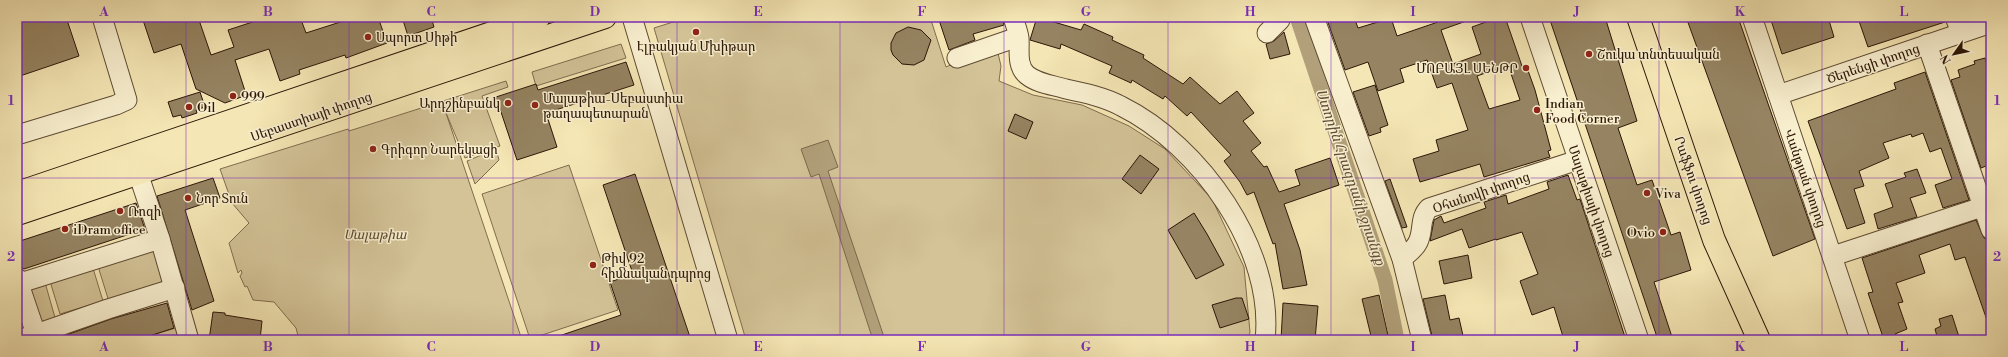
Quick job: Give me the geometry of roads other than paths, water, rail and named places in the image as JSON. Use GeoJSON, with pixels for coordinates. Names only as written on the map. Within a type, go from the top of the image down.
{"type":"FeatureCollection","features":[{"type":"Feature","properties":{"kind":"main road","name":"Սեբաստիայի փողոց"},"geometry":{"type":"LineString","coordinates":[[17,193],[539,17]]}},
{"type":"Feature","properties":{"kind":"main road","name":"Սեբաստիայի փողոց"},"geometry":{"type":"LineString","coordinates":[[17,214],[605,17]]}},
{"type":"Feature","properties":{"kind":"main road","name":"Րաֆֆու փողոց"},"geometry":{"type":"LineString","coordinates":[[1638,17],[1714,240],[1759,340]]}},
{"type":"Feature","properties":{"kind":"street"},"geometry":{"type":"LineString","coordinates":[[17,135],[116,106],[126,100],[102,17]]}},
{"type":"Feature","properties":{"kind":"street"},"geometry":{"type":"LineString","coordinates":[[632,17],[728,340]]}},
{"type":"Feature","properties":{"kind":"street"},"geometry":{"type":"LineString","coordinates":[[1013,17],[1018,37],[1019,61],[1026,74],[1040,82],[1094,96],[1120,105],[1151,123],[1188,157],[1225,200],[1243,230],[1257,262],[1264,297],[1265,340]]}},
{"type":"Feature","properties":{"kind":"street"},"geometry":{"type":"LineString","coordinates":[[1267,33],[1280,20],[1281,17]]}},
{"type":"Feature","properties":{"kind":"street"},"geometry":{"type":"LineString","coordinates":[[1314,17],[1402,258],[1422,340]]}},
{"type":"Feature","properties":{"kind":"street","name":"Մալաթիայի փողոց"},"geometry":{"type":"LineString","coordinates":[[1530,17],[1639,340]]}},
{"type":"Feature","properties":{"kind":"street","name":"Վանթյան փողոց"},"geometry":{"type":"LineString","coordinates":[[1752,17],[1860,340]]}},
{"type":"Feature","properties":{"kind":"street","name":"Ծերենցի փողոց"},"geometry":{"type":"LineString","coordinates":[[1778,95],[1927,44],[1958,25],[1991,23]]}},
{"type":"Feature","properties":{"kind":"street"},"geometry":{"type":"LineString","coordinates":[[957,58],[1018,37]]}},
{"type":"Feature","properties":{"kind":"street"},"geometry":{"type":"LineString","coordinates":[[1927,44],[1987,205],[1991,230]]}},
{"type":"Feature","properties":{"kind":"street","name":"Օհանովի փողոց"},"geometry":{"type":"LineString","coordinates":[[1402,258],[1419,240],[1423,218],[1429,208],[1578,160]]}},
{"type":"Feature","properties":{"kind":"street"},"geometry":{"type":"LineString","coordinates":[[138,173],[175,288],[189,340]]}},
{"type":"Feature","properties":{"kind":"street"},"geometry":{"type":"LineString","coordinates":[[1833,256],[1987,205]]}},
{"type":"Feature","properties":{"kind":"street"},"geometry":{"type":"LineString","coordinates":[[160,239],[18,282],[27,337],[175,288]]}},
{"type":"Feature","properties":{"kind":"waterway","name":"Ստորին Հրազդանի ջրանցք"},"geometry":{"type":"LineString","coordinates":[[1297,17],[1385,280],[1397,340]]}},
{"type":"Feature","properties":{"kind":"place","name":"Էլբակյան Մխիթար"},"geometry":{"type":"Point","coordinates":[696,32]}},
{"type":"Feature","properties":{"kind":"place","name":"Սպորտ Սիթի"},"geometry":{"type":"Point","coordinates":[368,37]}},
{"type":"Feature","properties":{"kind":"place","name":"Շուկա տնտեսական"},"geometry":{"type":"Point","coordinates":[1589,54]}},
{"type":"Feature","properties":{"kind":"place","name":"ՄՈԲԱՅԼ ՍԵՆԹՐ"},"geometry":{"type":"Point","coordinates":[1526,68]}},
{"type":"Feature","properties":{"kind":"place","name":"999"},"geometry":{"type":"Point","coordinates":[233,96]}},
{"type":"Feature","properties":{"kind":"place","name":"Արդշինբանկ"},"geometry":{"type":"Point","coordinates":[508,103]}},
{"type":"Feature","properties":{"kind":"place","name":"Մալաթիա-Սեբաստիա թաղապետարան"},"geometry":{"type":"Point","coordinates":[535,105]}},
{"type":"Feature","properties":{"kind":"place","name":"Oil"},"geometry":{"type":"Point","coordinates":[189,107]}},
{"type":"Feature","properties":{"kind":"place","name":"Indian Food Corner"},"geometry":{"type":"Point","coordinates":[1537,110]}},
{"type":"Feature","properties":{"kind":"place","name":"Գրիգոր Նարեկացի"},"geometry":{"type":"Point","coordinates":[373,149]}},
{"type":"Feature","properties":{"kind":"place","name":"Viva"},"geometry":{"type":"Point","coordinates":[1647,193]}},
{"type":"Feature","properties":{"kind":"place","name":"Նոր Տուն"},"geometry":{"type":"Point","coordinates":[188,198]}},
{"type":"Feature","properties":{"kind":"place","name":"Ռոզի"},"geometry":{"type":"Point","coordinates":[120,211]}},
{"type":"Feature","properties":{"kind":"place","name":"iDram office"},"geometry":{"type":"Point","coordinates":[65,229]}},
{"type":"Feature","properties":{"kind":"place","name":"Ovio"},"geometry":{"type":"Point","coordinates":[1663,232]}},
{"type":"Feature","properties":{"kind":"place","name":"Թիվ 92 հիմնական դպրոց"},"geometry":{"type":"Point","coordinates":[593,265]}},
{"type":"Feature","properties":{"kind":"park label","name":"Մալաթիա"},"geometry":{"type":"Point","coordinates":[375,234]}}]}
